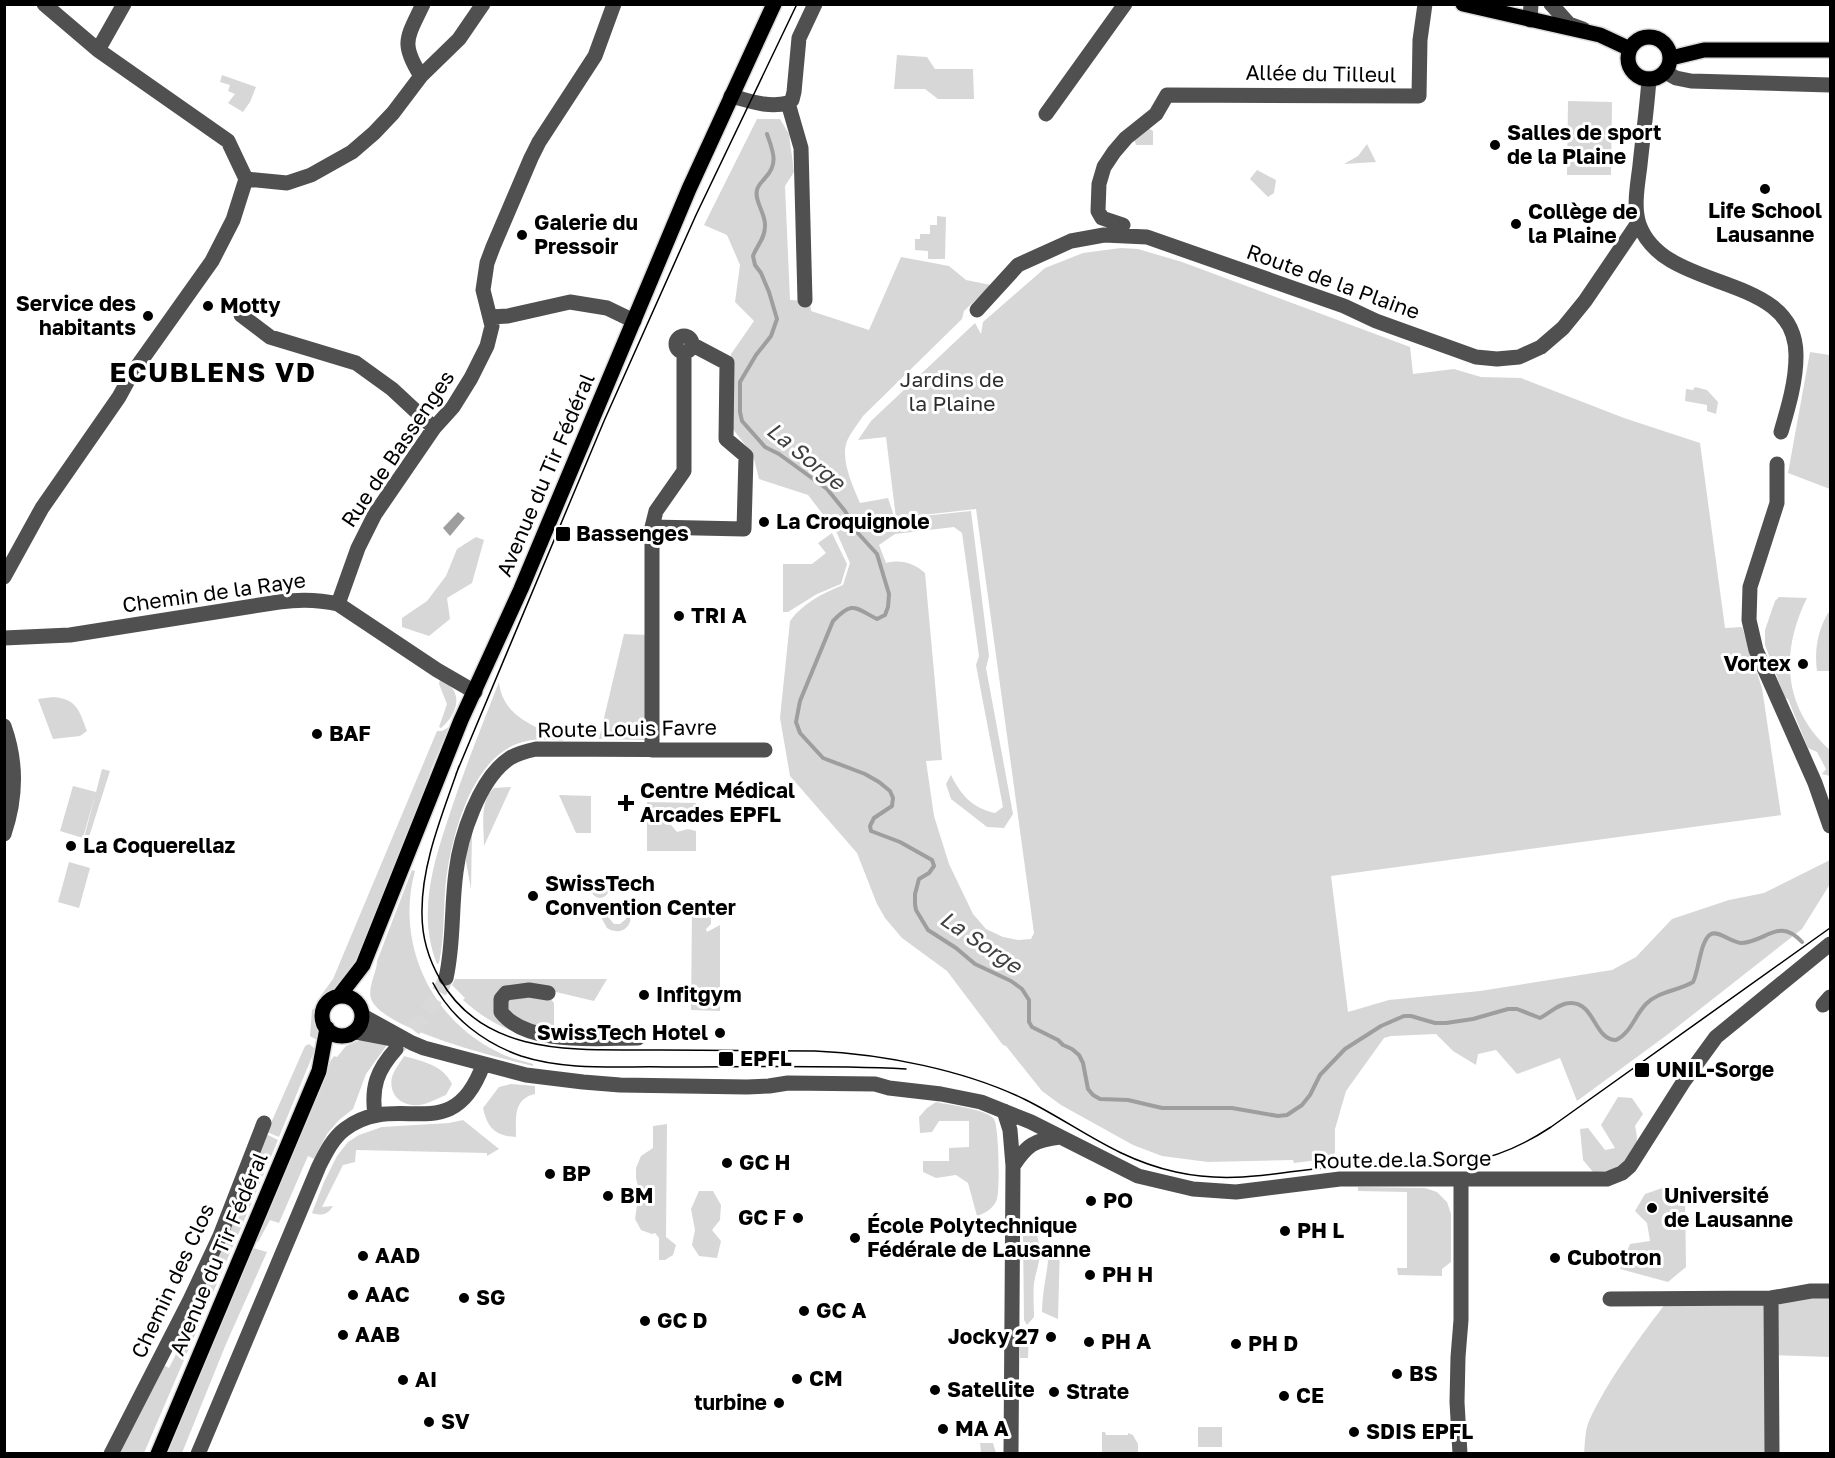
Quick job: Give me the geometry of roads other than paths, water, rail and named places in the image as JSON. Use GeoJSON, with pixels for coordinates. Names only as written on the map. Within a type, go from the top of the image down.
{"type":"FeatureCollection","features":[{"type":"Feature","properties":{"kind":"main road","name":"Avenue du Tir Fédéral"},"geometry":{"type":"LineString","coordinates":[[339,996],[363,965],[461,720],[521,589],[689,189],[774,4]]}},
{"type":"Feature","properties":{"kind":"main road"},"geometry":{"type":"LineString","coordinates":[[1463,4],[1600,35],[1630,49]]}},
{"type":"Feature","properties":{"kind":"main road"},"geometry":{"type":"LineString","coordinates":[[1668,65],[1667,46],[1659,38],[1638,40],[1630,49],[1628,56],[1631,68],[1638,76],[1649,79],[1657,77],[1668,65],[1704,50],[1830,50]]}},
{"type":"Feature","properties":{"kind":"main road","name":"Avenue du Tir Fédéral"},"geometry":{"type":"LineString","coordinates":[[361,1010],[363,965]]}},
{"type":"Feature","properties":{"kind":"main road"},"geometry":{"type":"LineString","coordinates":[[339,996],[353,998],[361,1010],[361,1025],[350,1034],[337,1035],[327,1028],[322,1018],[324,1007],[330,1000],[339,996]]}},
{"type":"Feature","properties":{"kind":"main road","name":"Avenue du Tir Fédéral"},"geometry":{"type":"LineString","coordinates":[[158,1454],[318,1071],[327,1028]]}},
{"type":"Feature","properties":{"kind":"main road","name":"Avenue du Tir Fédéral"},"geometry":{"type":"LineString","coordinates":[[318,1071],[350,1034]]}},
{"type":"Feature","properties":{"kind":"street"},"geometry":{"type":"LineString","coordinates":[[4,577],[42,508],[119,397],[130,375],[212,261],[233,220],[246,179],[228,141],[98,50],[44,4]]}},
{"type":"Feature","properties":{"kind":"street"},"geometry":{"type":"LineString","coordinates":[[98,50],[124,4]]}},
{"type":"Feature","properties":{"kind":"street"},"geometry":{"type":"LineString","coordinates":[[421,76],[412,63],[406,47],[408,36],[423,4]]}},
{"type":"Feature","properties":{"kind":"street"},"geometry":{"type":"LineString","coordinates":[[246,179],[286,183],[310,175],[334,163],[374,133],[393,113],[421,76],[459,39],[483,4]]}},
{"type":"Feature","properties":{"kind":"street","name":"Rue de Bassenges"},"geometry":{"type":"LineString","coordinates":[[338,604],[358,548],[375,514],[434,428],[453,407],[482,357],[492,326],[483,290],[487,263],[531,158],[594,56],[614,4]]}},
{"type":"Feature","properties":{"kind":"street"},"geometry":{"type":"LineString","coordinates":[[1046,114],[1125,4]]}},
{"type":"Feature","properties":{"kind":"street","name":"Allée du Tilleul"},"geometry":{"type":"LineString","coordinates":[[1123,225],[1102,218],[1098,211],[1099,184],[1104,167],[1126,138],[1156,114],[1167,95],[1419,96],[1420,40],[1425,4]]}},
{"type":"Feature","properties":{"kind":"street"},"geometry":{"type":"LineString","coordinates":[[1486,10],[1506,9],[1513,4]]}},
{"type":"Feature","properties":{"kind":"street"},"geometry":{"type":"LineString","coordinates":[[1530,20],[1531,4]]}},
{"type":"Feature","properties":{"kind":"street"},"geometry":{"type":"LineString","coordinates":[[1551,4],[1569,24],[1600,35]]}},
{"type":"Feature","properties":{"kind":"street"},"geometry":{"type":"LineString","coordinates":[[731,96],[757,104],[781,105],[792,100],[799,38],[812,10]]}},
{"type":"Feature","properties":{"kind":"street"},"geometry":{"type":"LineString","coordinates":[[1668,65],[1676,78],[1691,81],[1830,85]]}},
{"type":"Feature","properties":{"kind":"street"},"geometry":{"type":"LineString","coordinates":[[1649,79],[1637,196],[1638,222],[1649,243],[1670,261],[1757,296],[1775,307],[1788,324],[1794,339],[1796,356],[1781,432]]}},
{"type":"Feature","properties":{"kind":"street"},"geometry":{"type":"LineString","coordinates":[[788,103],[801,148],[805,300]]}},
{"type":"Feature","properties":{"kind":"street","name":"Route de la Plaine"},"geometry":{"type":"LineString","coordinates":[[976,310],[1018,266],[1071,241],[1104,235],[1147,237],[1344,306],[1376,321],[1476,357],[1497,359],[1519,357],[1541,347],[1563,328],[1638,222]]}},
{"type":"Feature","properties":{"kind":"street"},"geometry":{"type":"LineString","coordinates":[[490,317],[508,316],[570,302],[607,308],[634,321]]}},
{"type":"Feature","properties":{"kind":"street"},"geometry":{"type":"LineString","coordinates":[[240,315],[270,337],[356,363],[392,389],[434,428]]}},
{"type":"Feature","properties":{"kind":"street"},"geometry":{"type":"LineString","coordinates":[[652,530],[744,529],[746,456],[726,439],[727,363],[688,348],[684,471],[658,509],[652,530],[652,750]]}},
{"type":"Feature","properties":{"kind":"street"},"geometry":{"type":"LineString","coordinates":[[1777,464],[1777,503],[1750,587],[1749,620],[1756,650],[1815,783],[1828,821]]}},
{"type":"Feature","properties":{"kind":"street","name":"Chemin de la Raye"},"geometry":{"type":"LineString","coordinates":[[4,638],[70,635],[300,599],[320,600],[338,604],[437,670],[475,692]]}},
{"type":"Feature","properties":{"kind":"street"},"geometry":{"type":"LineString","coordinates":[[4,726],[14,761],[11,815],[4,834]]}},
{"type":"Feature","properties":{"kind":"street","name":"Route Louis Favre"},"geometry":{"type":"LineString","coordinates":[[446,978],[452,938],[456,871],[461,848],[478,801],[502,764],[522,752],[536,749],[765,750]]}},
{"type":"Feature","properties":{"kind":"street","name":"Route de la Sorge"},"geometry":{"type":"LineString","coordinates":[[350,1034],[412,1043],[483,1065],[526,1075],[611,1084],[769,1086],[789,1092],[871,1092],[889,1088],[915,1090],[981,1102],[1032,1122],[1138,1176],[1173,1185],[1212,1191],[1263,1190],[1337,1179],[1606,1179],[1622,1173],[1630,1166],[1684,1081],[1716,1037],[1830,944]]}},
{"type":"Feature","properties":{"kind":"street"},"geometry":{"type":"LineString","coordinates":[[548,993],[528,990],[506,993],[501,999],[501,1014],[514,1023],[553,1038],[638,1038]]}},
{"type":"Feature","properties":{"kind":"street","name":"Route de la Sorge"},"geometry":{"type":"LineString","coordinates":[[361,1010],[412,1043]]}},
{"type":"Feature","properties":{"kind":"street"},"geometry":{"type":"LineString","coordinates":[[375,1115],[374,1087],[385,1061],[396,1049]]}},
{"type":"Feature","properties":{"kind":"street"},"geometry":{"type":"LineString","coordinates":[[198,1454],[327,1150],[335,1138],[346,1128],[375,1115],[421,1114],[454,1107],[471,1092],[483,1065]]}},
{"type":"Feature","properties":{"kind":"street"},"geometry":{"type":"LineString","coordinates":[[1004,1111],[1010,1130],[1012,1166],[1011,1454]]}},
{"type":"Feature","properties":{"kind":"street","name":"Chemin des Clos"},"geometry":{"type":"LineString","coordinates":[[111,1454],[220,1236],[264,1123]]}},
{"type":"Feature","properties":{"kind":"street"},"geometry":{"type":"LineString","coordinates":[[1012,1166],[1021,1153],[1034,1142],[1060,1137]]}},
{"type":"Feature","properties":{"kind":"street"},"geometry":{"type":"LineString","coordinates":[[1460,1454],[1457,1395],[1461,1320],[1461,1179]]}},
{"type":"Feature","properties":{"kind":"street"},"geometry":{"type":"LineString","coordinates":[[1610,1299],[1771,1299],[1811,1291],[1830,1291]]}},
{"type":"Feature","properties":{"kind":"street"},"geometry":{"type":"LineString","coordinates":[[1771,1299],[1772,1454]]}},
{"type":"Feature","properties":{"kind":"waterway","name":"La Sorge"},"geometry":{"type":"LineString","coordinates":[[767,134],[774,157],[772,168],[757,190],[765,231],[753,256],[755,265],[769,292],[777,319],[771,336],[756,355],[740,382],[742,421],[765,447],[779,454],[827,489],[845,511],[856,531],[877,554],[889,594],[885,615],[877,619],[859,609],[850,608],[833,621],[800,701],[796,722],[800,733],[823,758],[865,774],[890,791],[893,798],[892,806],[874,818],[870,826],[871,831],[900,842],[932,860],[934,866],[929,873],[919,879],[915,894],[916,910],[928,930],[956,948],[975,964],[1011,981],[1022,989],[1029,1000],[1029,1022],[1032,1027],[1058,1040],[1079,1055],[1083,1063],[1088,1089],[1093,1095],[1100,1099],[1128,1100],[1162,1108],[1232,1108],[1278,1116],[1287,1115],[1302,1105],[1320,1075],[1345,1049],[1381,1026],[1404,1016],[1435,1023],[1446,1023],[1517,1009],[1540,1018],[1558,1006],[1570,1003],[1585,1008],[1603,1034],[1616,1040],[1625,1033],[1642,1008],[1651,1000],[1693,982],[1704,942],[1711,934],[1718,934],[1742,943],[1773,932],[1786,931],[1802,942]]}},
{"type":"Feature","properties":{"kind":"tunnel"},"geometry":{"type":"LineString","coordinates":[[398,1047],[425,1014],[446,978]]}},
{"type":"Feature","properties":{"kind":"tram line"},"geometry":{"type":"LineString","coordinates":[[456,774],[604,421],[696,215],[797,4]]}},
{"type":"Feature","properties":{"kind":"tram line"},"geometry":{"type":"LineString","coordinates":[[459,766],[429,858],[425,876],[422,923],[427,948],[440,979],[459,1005],[483,1024],[509,1037],[568,1048],[815,1051],[868,1056],[923,1065],[1002,1089],[1135,1159],[1176,1172],[1200,1176],[1247,1177],[1336,1167],[1437,1166],[1481,1159],[1503,1152],[1551,1127],[1830,928]]}},
{"type":"Feature","properties":{"kind":"tram line"},"geometry":{"type":"LineString","coordinates":[[433,983],[449,1007],[470,1028],[507,1051],[539,1061],[593,1067],[906,1069]]}},
{"type":"Feature","properties":{"kind":"place","name":"Salles de sport de la Plaine"},"geometry":{"type":"Point","coordinates":[1495,145]}},
{"type":"Feature","properties":{"kind":"place","name":"Life School Lausanne"},"geometry":{"type":"Point","coordinates":[1765,189]}},
{"type":"Feature","properties":{"kind":"place","name":"Collège de la Plaine"},"geometry":{"type":"Point","coordinates":[1516,224]}},
{"type":"Feature","properties":{"kind":"place","name":"Galerie du Pressoir"},"geometry":{"type":"Point","coordinates":[522,235]}},
{"type":"Feature","properties":{"kind":"place","name":"Motty"},"geometry":{"type":"Point","coordinates":[208,306]}},
{"type":"Feature","properties":{"kind":"place","name":"Service des habitants"},"geometry":{"type":"Point","coordinates":[148,316]}},
{"type":"Feature","properties":{"kind":"place","name":"La Croquignole"},"geometry":{"type":"Point","coordinates":[764,522]}},
{"type":"Feature","properties":{"kind":"place","name":"Bassenges"},"geometry":{"type":"Point","coordinates":[563,534]}},
{"type":"Feature","properties":{"kind":"place","name":"TRI A"},"geometry":{"type":"Point","coordinates":[679,616]}},
{"type":"Feature","properties":{"kind":"place","name":"Vortex"},"geometry":{"type":"Point","coordinates":[1803,664]}},
{"type":"Feature","properties":{"kind":"place","name":"BAF"},"geometry":{"type":"Point","coordinates":[317,734]}},
{"type":"Feature","properties":{"kind":"place","name":"Centre Médical Arcades EPFL"},"geometry":{"type":"Point","coordinates":[626,803]}},
{"type":"Feature","properties":{"kind":"place","name":"La Coquerellaz"},"geometry":{"type":"Point","coordinates":[71,846]}},
{"type":"Feature","properties":{"kind":"place","name":"SwissTech Convention Center"},"geometry":{"type":"Point","coordinates":[533,896]}},
{"type":"Feature","properties":{"kind":"place","name":"Infitgym"},"geometry":{"type":"Point","coordinates":[644,995]}},
{"type":"Feature","properties":{"kind":"place","name":"SwissTech Hotel"},"geometry":{"type":"Point","coordinates":[720,1033]}},
{"type":"Feature","properties":{"kind":"place","name":"EPFL"},"geometry":{"type":"Point","coordinates":[726,1059]}},
{"type":"Feature","properties":{"kind":"place","name":"UNIL-Sorge"},"geometry":{"type":"Point","coordinates":[1642,1070]}},
{"type":"Feature","properties":{"kind":"place","name":"GC H"},"geometry":{"type":"Point","coordinates":[727,1163]}},
{"type":"Feature","properties":{"kind":"place","name":"BP"},"geometry":{"type":"Point","coordinates":[550,1174]}},
{"type":"Feature","properties":{"kind":"place","name":"BM"},"geometry":{"type":"Point","coordinates":[608,1196]}},
{"type":"Feature","properties":{"kind":"place","name":"PO"},"geometry":{"type":"Point","coordinates":[1091,1201]}},
{"type":"Feature","properties":{"kind":"place","name":"Université de Lausanne"},"geometry":{"type":"Point","coordinates":[1652,1208]}},
{"type":"Feature","properties":{"kind":"place","name":"GC F"},"geometry":{"type":"Point","coordinates":[798,1218]}},
{"type":"Feature","properties":{"kind":"place","name":"PH L"},"geometry":{"type":"Point","coordinates":[1285,1231]}},
{"type":"Feature","properties":{"kind":"place","name":"École Polytechnique Fédérale de Lausanne"},"geometry":{"type":"Point","coordinates":[855,1238]}},
{"type":"Feature","properties":{"kind":"place","name":"AAD"},"geometry":{"type":"Point","coordinates":[363,1256]}},
{"type":"Feature","properties":{"kind":"place","name":"Cubotron"},"geometry":{"type":"Point","coordinates":[1555,1258]}},
{"type":"Feature","properties":{"kind":"place","name":"PH H"},"geometry":{"type":"Point","coordinates":[1090,1275]}},
{"type":"Feature","properties":{"kind":"place","name":"AAC"},"geometry":{"type":"Point","coordinates":[353,1295]}},
{"type":"Feature","properties":{"kind":"place","name":"SG"},"geometry":{"type":"Point","coordinates":[464,1298]}},
{"type":"Feature","properties":{"kind":"place","name":"GC A"},"geometry":{"type":"Point","coordinates":[804,1311]}},
{"type":"Feature","properties":{"kind":"place","name":"GC D"},"geometry":{"type":"Point","coordinates":[645,1321]}},
{"type":"Feature","properties":{"kind":"place","name":"AAB"},"geometry":{"type":"Point","coordinates":[343,1335]}},
{"type":"Feature","properties":{"kind":"place","name":"Jocky 27"},"geometry":{"type":"Point","coordinates":[1051,1337]}},
{"type":"Feature","properties":{"kind":"place","name":"PH A"},"geometry":{"type":"Point","coordinates":[1089,1342]}},
{"type":"Feature","properties":{"kind":"place","name":"PH D"},"geometry":{"type":"Point","coordinates":[1236,1344]}},
{"type":"Feature","properties":{"kind":"place","name":"BS"},"geometry":{"type":"Point","coordinates":[1397,1374]}},
{"type":"Feature","properties":{"kind":"place","name":"CM"},"geometry":{"type":"Point","coordinates":[797,1379]}},
{"type":"Feature","properties":{"kind":"place","name":"AI"},"geometry":{"type":"Point","coordinates":[403,1380]}},
{"type":"Feature","properties":{"kind":"place","name":"Satellite"},"geometry":{"type":"Point","coordinates":[935,1390]}},
{"type":"Feature","properties":{"kind":"place","name":"Strate"},"geometry":{"type":"Point","coordinates":[1054,1392]}},
{"type":"Feature","properties":{"kind":"place","name":"CE"},"geometry":{"type":"Point","coordinates":[1284,1396]}},
{"type":"Feature","properties":{"kind":"place","name":"turbine"},"geometry":{"type":"Point","coordinates":[779,1403]}},
{"type":"Feature","properties":{"kind":"place","name":"SV"},"geometry":{"type":"Point","coordinates":[429,1422]}},
{"type":"Feature","properties":{"kind":"place","name":"MA A"},"geometry":{"type":"Point","coordinates":[943,1429]}},
{"type":"Feature","properties":{"kind":"place","name":"SDIS EPFL"},"geometry":{"type":"Point","coordinates":[1354,1432]}},
{"type":"Feature","properties":{"kind":"district","name":"ECUBLENS VD"},"geometry":{"type":"Point","coordinates":[213,373]}},
{"type":"Feature","properties":{"kind":"park label","name":"Jardins de la Plaine"},"geometry":{"type":"Point","coordinates":[952,392]}}]}
